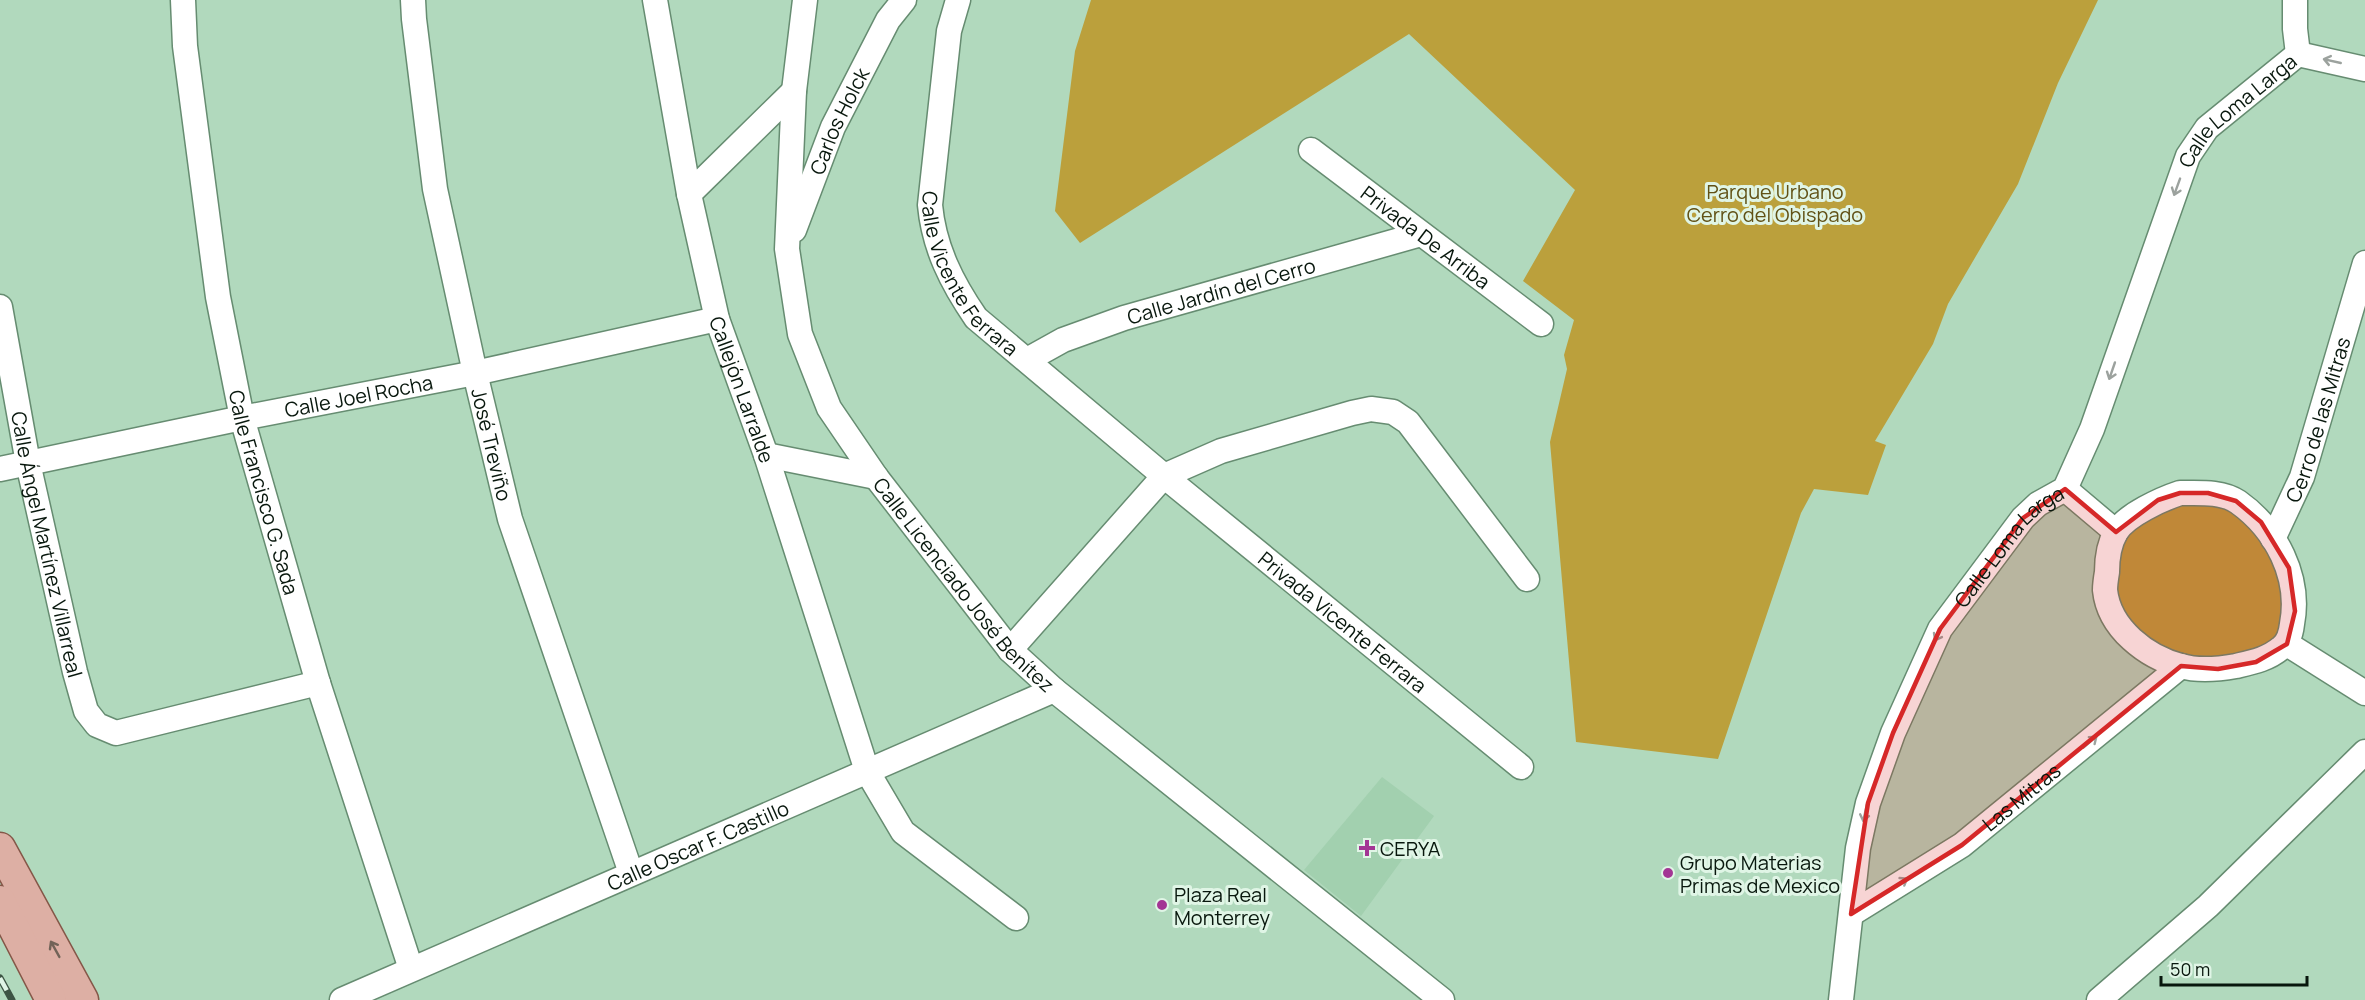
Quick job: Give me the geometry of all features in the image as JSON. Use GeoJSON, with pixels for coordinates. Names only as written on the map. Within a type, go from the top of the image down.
{"type":"FeatureCollection","features":[{"type":"Feature","properties":{"kind":"main road"},"geometry":{"type":"LineString","coordinates":[[0,848],[83,1000]]}},
{"type":"Feature","properties":{"kind":"main road"},"geometry":{"type":"LineString","coordinates":[[0,901],[51,1000]]}},
{"type":"Feature","properties":{"kind":"street","name":"Calle Francisco G. Sada"},"geometry":{"type":"LineString","coordinates":[[183,0],[185,46],[218,297],[242,418],[318,683],[411,969]]}},
{"type":"Feature","properties":{"kind":"street","name":"José Treviño"},"geometry":{"type":"LineString","coordinates":[[413,0],[435,189],[510,519],[631,873]]}},
{"type":"Feature","properties":{"kind":"street","name":"Callejón Larralde"},"geometry":{"type":"LineString","coordinates":[[655,0],[689,194],[717,319],[766,454],[867,771],[903,832],[1016,918]]}},
{"type":"Feature","properties":{"kind":"street","name":"Calle Licenciado José Benítez"},"geometry":{"type":"LineString","coordinates":[[805,0],[794,91],[787,249],[800,334],[829,408],[876,477],[1010,650],[1054,690],[1442,1000]]}},
{"type":"Feature","properties":{"kind":"street","name":"Carlos Holck"},"geometry":{"type":"LineString","coordinates":[[787,249],[833,127],[888,20],[904,0]]}},
{"type":"Feature","properties":{"kind":"street","name":"Calle Vicente Ferrara"},"geometry":{"type":"LineString","coordinates":[[957,0],[949,31],[930,205],[932,225],[940,255],[951,280],[976,318],[1164,476]]}},
{"type":"Feature","properties":{"kind":"street","name":"Calle Loma Larga"},"geometry":{"type":"LineString","coordinates":[[1841,1000],[1858,848],[1868,802],[1893,733],[1940,629],[2023,518],[2038,504],[2065,489],[2092,429],[2188,156],[2207,128],[2298,54],[2295,0]]}},
{"type":"Feature","properties":{"kind":"street"},"geometry":{"type":"LineString","coordinates":[[2298,54],[2365,69]]}},
{"type":"Feature","properties":{"kind":"street"},"geometry":{"type":"LineString","coordinates":[[689,194],[794,91]]}},
{"type":"Feature","properties":{"kind":"street","name":"Privada De Arriba"},"geometry":{"type":"LineString","coordinates":[[1311,150],[1541,324]]}},
{"type":"Feature","properties":{"kind":"street","name":"Calle Jardín del Cerro"},"geometry":{"type":"LineString","coordinates":[[1027,360],[1063,340],[1124,318],[1421,234]]}},
{"type":"Feature","properties":{"kind":"street","name":"Cerro de las Mitras"},"geometry":{"type":"LineString","coordinates":[[2273,538],[2302,477],[2365,263]]}},
{"type":"Feature","properties":{"kind":"street","name":"Calle Ángel Martínez Villarreal"},"geometry":{"type":"LineString","coordinates":[[0,307],[28,463],[75,672],[86,711],[96,725],[116,734],[318,683]]}},
{"type":"Feature","properties":{"kind":"street","name":"Calle Joel Rocha"},"geometry":{"type":"LineString","coordinates":[[0,469],[242,418],[475,373],[717,319]]}},
{"type":"Feature","properties":{"kind":"street"},"geometry":{"type":"LineString","coordinates":[[1010,650],[1164,476],[1221,451],[1320,420],[1371,409],[1394,412],[1408,422],[1527,579]]}},
{"type":"Feature","properties":{"kind":"street"},"geometry":{"type":"LineString","coordinates":[[766,454],[876,477]]}},
{"type":"Feature","properties":{"kind":"street","name":"Privada Vicente Ferrara"},"geometry":{"type":"LineString","coordinates":[[1164,476],[1521,767]]}},
{"type":"Feature","properties":{"kind":"street"},"geometry":{"type":"LineString","coordinates":[[2065,489],[2116,532]]}},
{"type":"Feature","properties":{"kind":"street"},"geometry":{"type":"LineString","coordinates":[[2180,493],[2208,493],[2236,501],[2261,522],[2273,538],[2289,568],[2295,611],[2287,644],[2272,656],[2218,669],[2181,666],[2145,650],[2127,635],[2113,616],[2105,591],[2108,556],[2116,532],[2158,500],[2180,493]]}},
{"type":"Feature","properties":{"kind":"street"},"geometry":{"type":"LineString","coordinates":[[2287,644],[2365,693]]}},
{"type":"Feature","properties":{"kind":"street","name":"Las Mitras"},"geometry":{"type":"LineString","coordinates":[[1851,914],[1962,844],[2181,666]]}},
{"type":"Feature","properties":{"kind":"street","name":"Calle Oscar F. Castillo"},"geometry":{"type":"LineString","coordinates":[[342,1000],[1054,690]]}},
{"type":"Feature","properties":{"kind":"street"},"geometry":{"type":"LineString","coordinates":[[2099,1000],[2208,906],[2365,752]]}},
{"type":"Feature","properties":{"kind":"highlighted area"},"geometry":{"type":"Polygon","coordinates":[[[2065,489],[2116,532],[2158,500],[2180,493],[2208,493],[2236,501],[2261,522],[2289,568],[2295,611],[2287,644],[2256,662],[2218,669],[2181,666],[1962,845],[1851,914],[1868,803],[1893,733],[1940,629],[2023,518],[2065,489]]]}},
{"type":"Feature","properties":{"kind":"shaded area","name":"CERYA"},"geometry":{"type":"Polygon","coordinates":[[[1382,777],[1434,816],[1361,916],[1304,870],[1382,777]]]}},
{"type":"Feature","properties":{"kind":"green space","name":"Parque Urbano Cerro del Obispado"},"geometry":{"type":"Polygon","coordinates":[[[1091,0],[2098,0],[2058,83],[2018,184],[1948,304],[1933,344],[1875,441],[1886,445],[1868,495],[1814,489],[1801,513],[1718,759],[1576,742],[1550,442],[1567,369],[1564,355],[1574,320],[1523,281],[1575,190],[1409,34],[1080,243],[1055,211],[1075,51],[1091,0]]]}},
{"type":"Feature","properties":{"kind":"green space"},"geometry":{"type":"Polygon","coordinates":[[[2158,500],[2236,501],[2289,568],[2287,644],[2218,669],[2127,635],[2108,556],[2158,500]]]}},
{"type":"Feature","properties":{"kind":"railway"},"geometry":{"type":"LineString","coordinates":[[0,978],[12,1000]]}},
{"type":"Feature","properties":{"kind":"place","name":"CERYA"},"geometry":{"type":"Point","coordinates":[1367,848]}},
{"type":"Feature","properties":{"kind":"place","name":"Grupo Materias Primas de Mexico"},"geometry":{"type":"Point","coordinates":[1668,873]}},
{"type":"Feature","properties":{"kind":"place","name":"Plaza Real Monterrey"},"geometry":{"type":"Point","coordinates":[1162,905]}}]}
